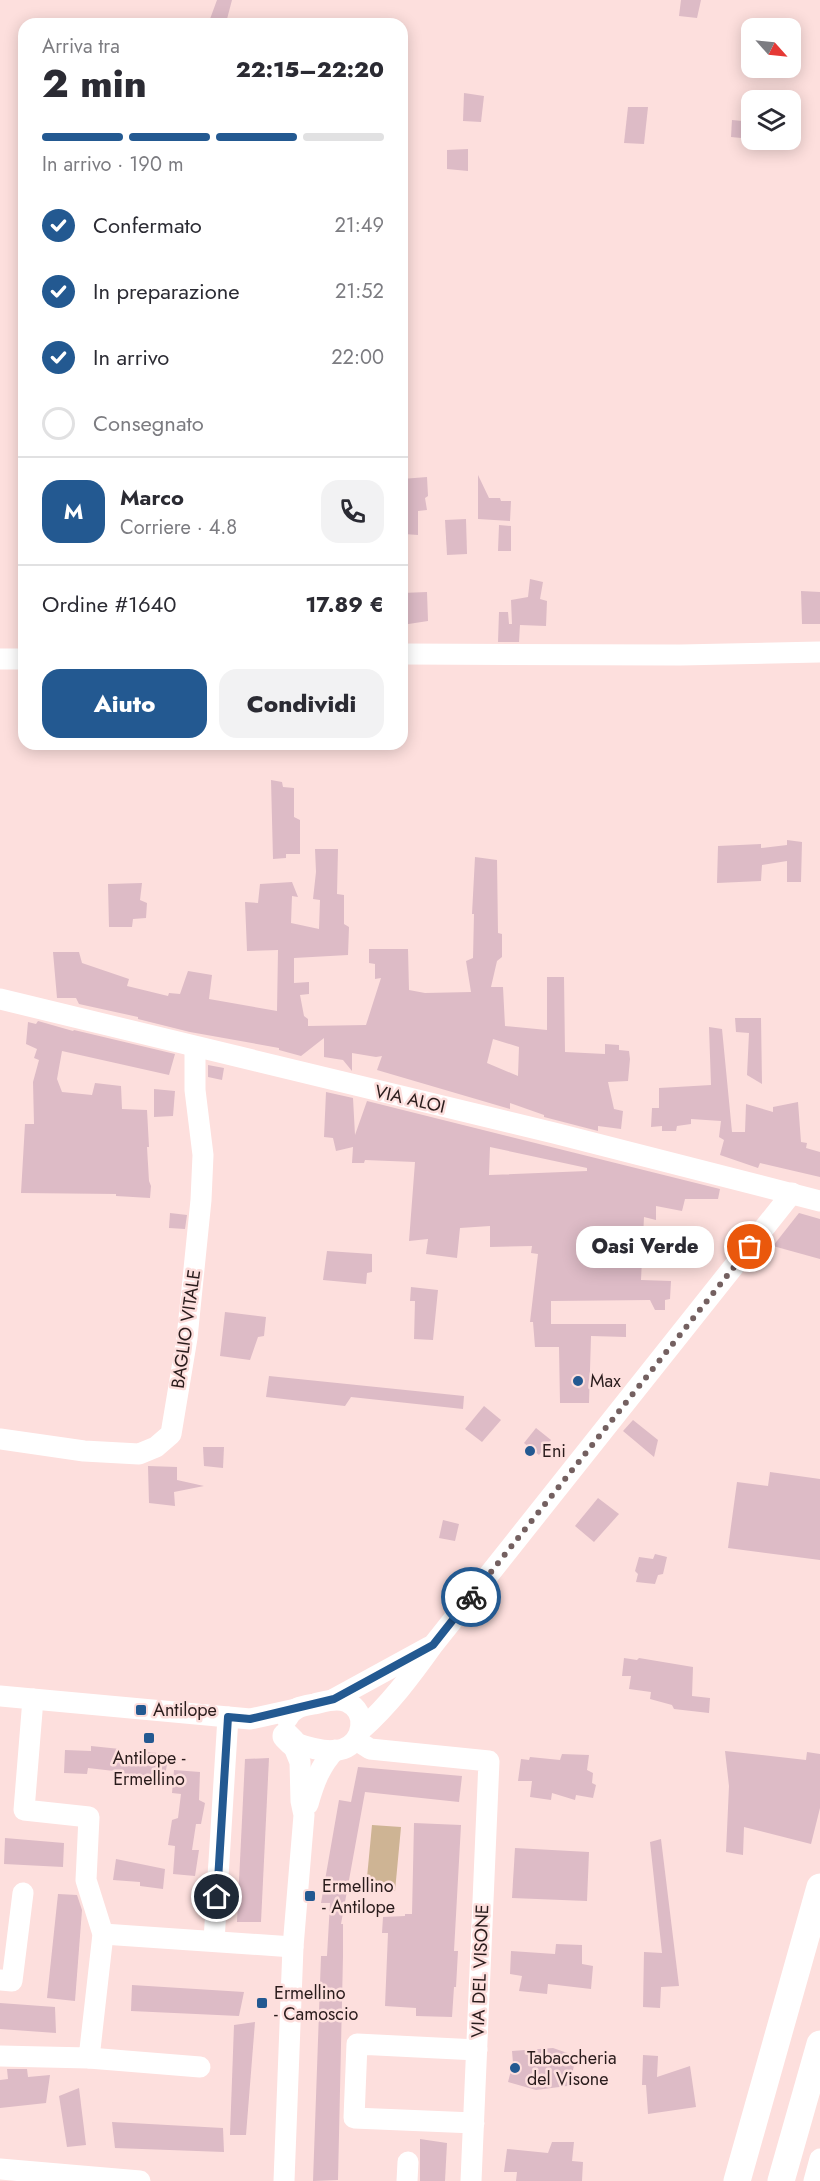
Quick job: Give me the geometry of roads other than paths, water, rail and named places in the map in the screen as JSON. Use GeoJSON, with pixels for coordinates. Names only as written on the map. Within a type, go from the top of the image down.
{"type":"FeatureCollection","features":[{"type":"Feature","properties":{"kind":"main road"},"geometry":{"type":"LineString","coordinates":[[737,2181],[820,1887]]}},
{"type":"Feature","properties":{"kind":"main road"},"geometry":{"type":"LineString","coordinates":[[781,2181],[820,2044]]}},
{"type":"Feature","properties":{"kind":"street"},"geometry":{"type":"LineString","coordinates":[[408,654],[680,655],[820,652]]}},
{"type":"Feature","properties":{"kind":"street"},"geometry":{"type":"LineString","coordinates":[[0,659],[18,659]]}},
{"type":"Feature","properties":{"kind":"street","name":"VIA ALOI"},"geometry":{"type":"LineString","coordinates":[[0,999],[820,1201]]}},
{"type":"Feature","properties":{"kind":"street","name":"BAGLIO VITALE"},"geometry":{"type":"LineString","coordinates":[[0,1439],[84,1451],[139,1454],[156,1447],[171,1434],[187,1338],[201,1200],[203,1155],[195,1090],[195,1047]]}},
{"type":"Feature","properties":{"kind":"street"},"geometry":{"type":"LineString","coordinates":[[250,1719],[290,1739],[335,1750],[343,1749],[359,1735],[380,1714],[792,1193]]}},
{"type":"Feature","properties":{"kind":"street"},"geometry":{"type":"LineString","coordinates":[[0,1696],[250,1719],[334,1699],[433,1645]]}},
{"type":"Feature","properties":{"kind":"street"},"geometry":{"type":"LineString","coordinates":[[33,1699],[24,1810],[89,1817],[86,1880],[103,1934],[88,2058]]}},
{"type":"Feature","properties":{"kind":"street"},"geometry":{"type":"LineString","coordinates":[[334,1699],[348,1702],[354,1707],[362,1722],[359,1735]]}},
{"type":"Feature","properties":{"kind":"street"},"geometry":{"type":"LineString","coordinates":[[296,1709],[290,1714],[284,1730],[300,1762],[301,1801],[304,1815]]}},
{"type":"Feature","properties":{"kind":"street"},"geometry":{"type":"LineString","coordinates":[[214,1941],[228,1717]]}},
{"type":"Feature","properties":{"kind":"street","name":"VIA DEL VISONE"},"geometry":{"type":"LineString","coordinates":[[359,1735],[370,1749],[489,1761],[471,2181]]}},
{"type":"Feature","properties":{"kind":"street"},"geometry":{"type":"LineString","coordinates":[[284,2181],[293,1947],[304,1815],[317,1776],[324,1762],[335,1750]]}},
{"type":"Feature","properties":{"kind":"street"},"geometry":{"type":"LineString","coordinates":[[0,1980],[12,1981],[23,1893]]}},
{"type":"Feature","properties":{"kind":"street"},"geometry":{"type":"LineString","coordinates":[[103,1934],[293,1947]]}},
{"type":"Feature","properties":{"kind":"street"},"geometry":{"type":"LineString","coordinates":[[474,2123],[354,2118],[357,2044],[477,2050]]}},
{"type":"Feature","properties":{"kind":"street"},"geometry":{"type":"LineString","coordinates":[[0,2056],[88,2058],[200,2067]]}},
{"type":"Feature","properties":{"kind":"street"},"geometry":{"type":"LineString","coordinates":[[814,2181],[820,2159]]}},
{"type":"Feature","properties":{"kind":"street"},"geometry":{"type":"LineString","coordinates":[[0,2169],[140,2181]]}},
{"type":"Feature","properties":{"kind":"place","name":"Oasi Verde"},"geometry":{"type":"Point","coordinates":[750,1247]}},
{"type":"Feature","properties":{"kind":"place","name":"Max"},"geometry":{"type":"Point","coordinates":[578,1381]}},
{"type":"Feature","properties":{"kind":"place","name":"Eni"},"geometry":{"type":"Point","coordinates":[530,1451]}},
{"type":"Feature","properties":{"kind":"place","name":"Antilope"},"geometry":{"type":"Point","coordinates":[141,1710]}},
{"type":"Feature","properties":{"kind":"place","name":"Antilope - Ermellino"},"geometry":{"type":"Point","coordinates":[149,1738]}},
{"type":"Feature","properties":{"kind":"place","name":"Ermellino - Antilope"},"geometry":{"type":"Point","coordinates":[310,1896]}},
{"type":"Feature","properties":{"kind":"place","name":"Ermellino - Camoscio"},"geometry":{"type":"Point","coordinates":[262,2003]}},
{"type":"Feature","properties":{"kind":"place","name":"Tabaccheria del Visone"},"geometry":{"type":"Point","coordinates":[515,2068]}}]}
